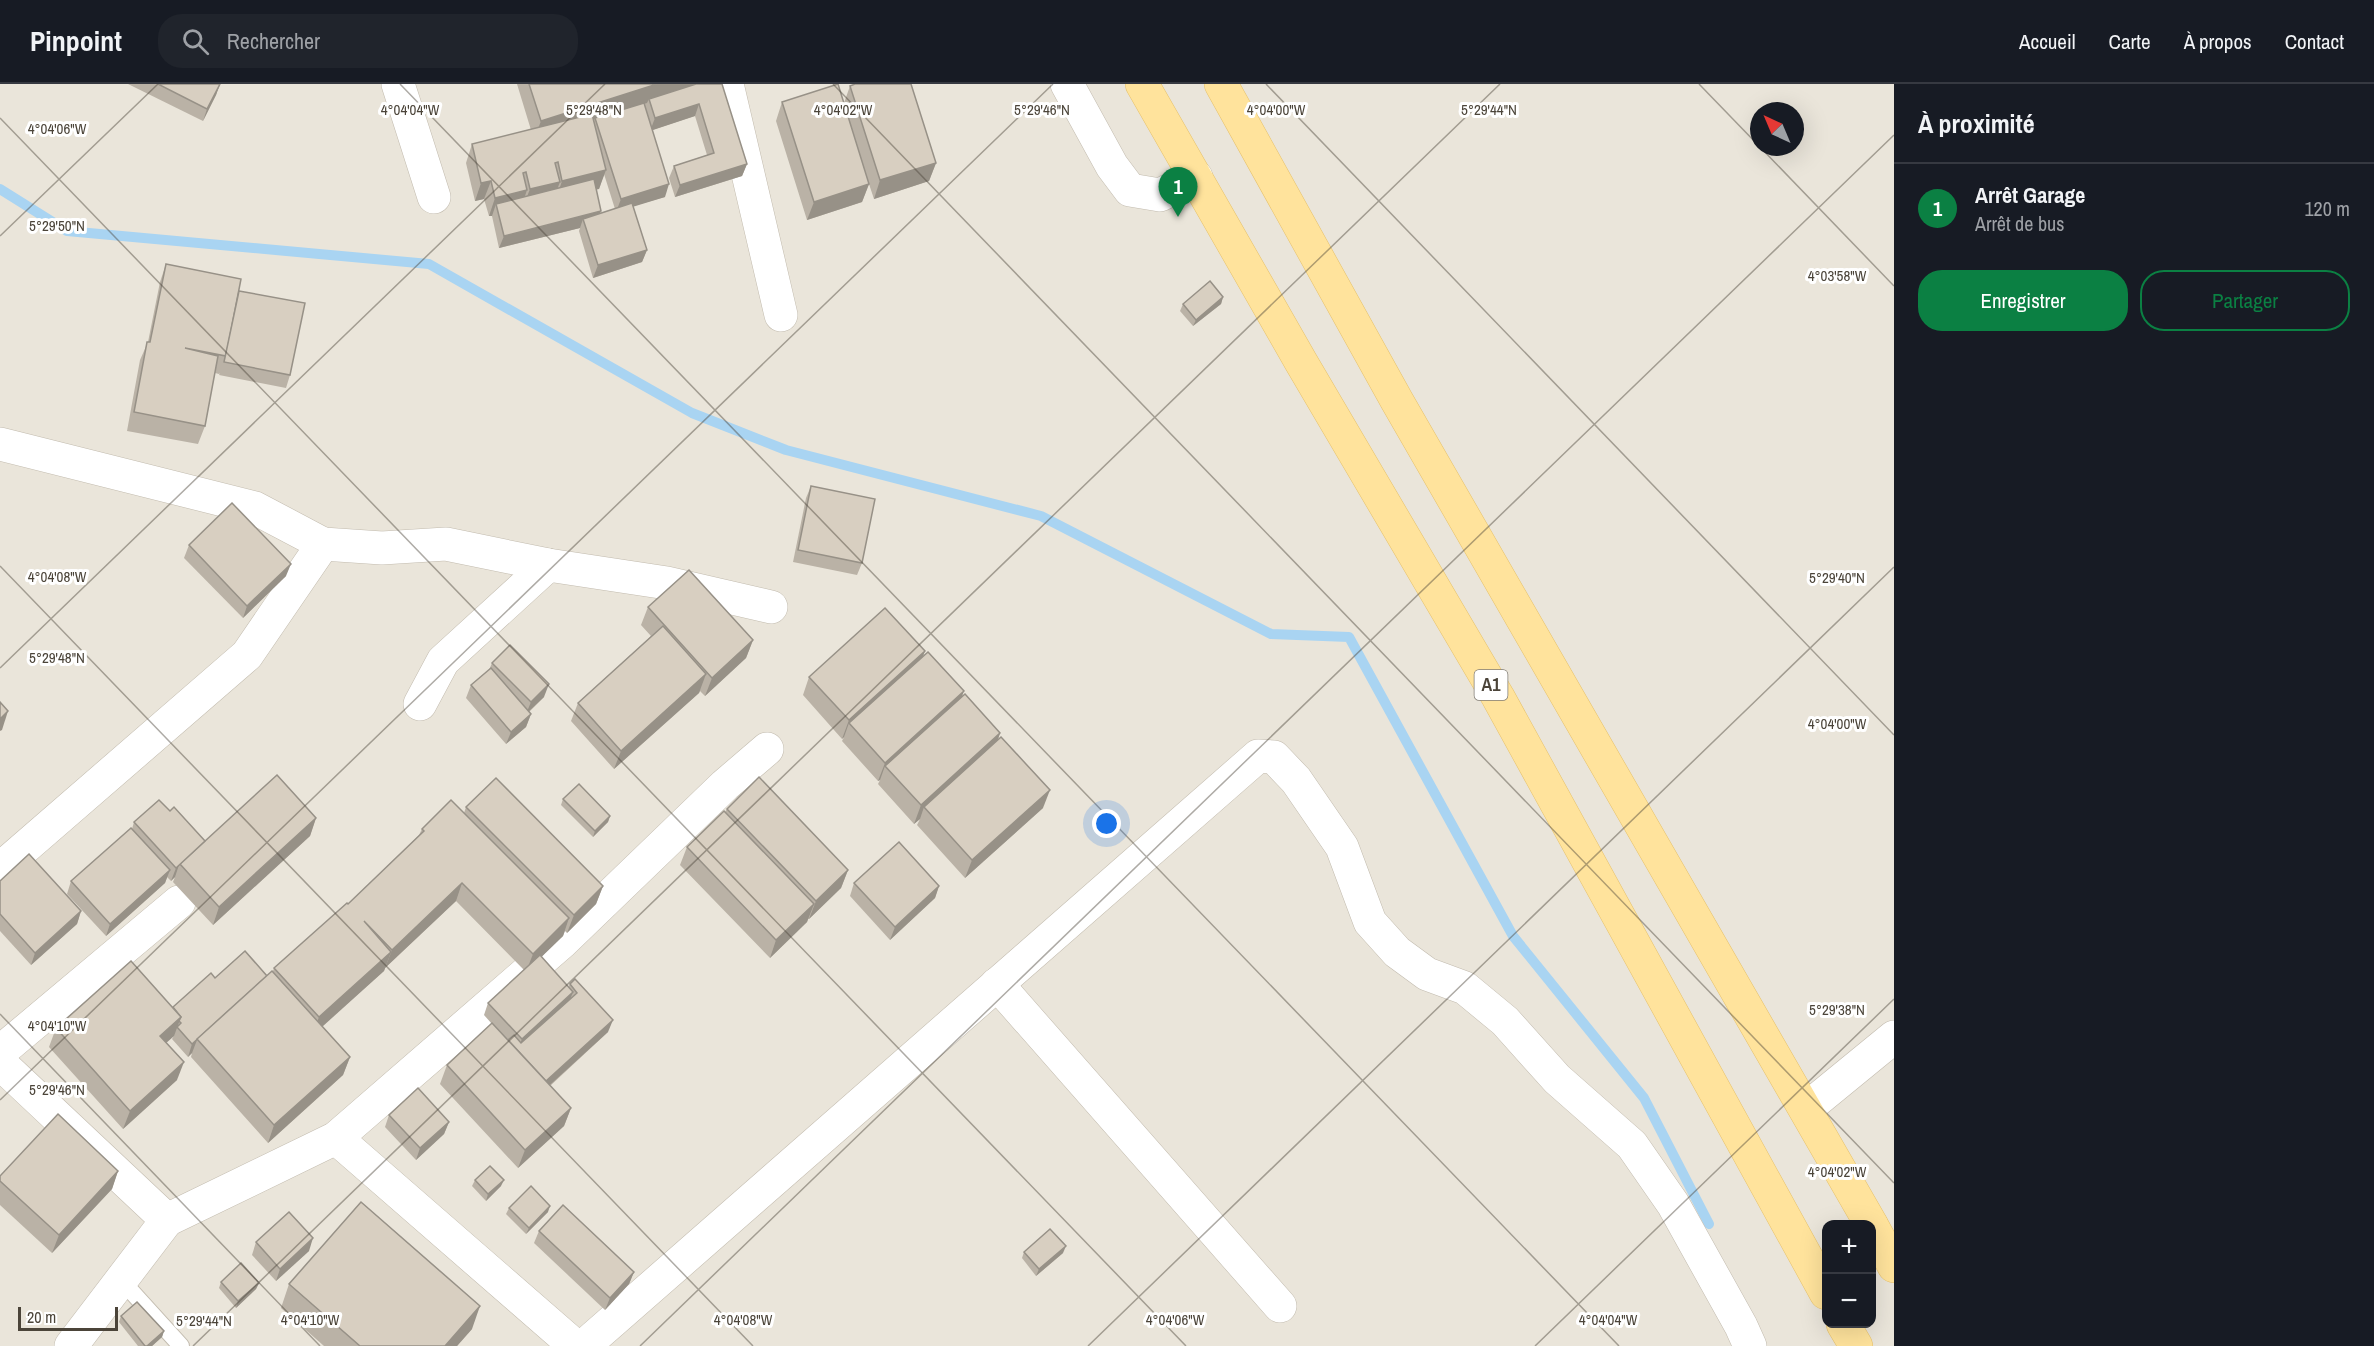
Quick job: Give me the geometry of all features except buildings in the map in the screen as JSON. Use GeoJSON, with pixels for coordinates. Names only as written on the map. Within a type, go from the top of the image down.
{"type":"FeatureCollection","features":[{"type":"Feature","properties":{"kind":"main road","name":"A1"},"geometry":{"type":"LineString","coordinates":[[1142,84],[1301,362],[1498,698],[1822,1284]]}},
{"type":"Feature","properties":{"kind":"main road"},"geometry":{"type":"LineString","coordinates":[[1221,84],[1396,401],[1868,1220]]}},
{"type":"Feature","properties":{"kind":"main road"},"geometry":{"type":"LineString","coordinates":[[1876,1234],[1894,1266]]}},
{"type":"Feature","properties":{"kind":"main road"},"geometry":{"type":"LineString","coordinates":[[1846,1328],[1856,1346]]}},
{"type":"Feature","properties":{"kind":"street"},"geometry":{"type":"LineString","coordinates":[[398,84],[434,197]]}},
{"type":"Feature","properties":{"kind":"street"},"geometry":{"type":"LineString","coordinates":[[727,84],[781,315]]}},
{"type":"Feature","properties":{"kind":"street"},"geometry":{"type":"LineString","coordinates":[[1067,84],[1112,166],[1130,190],[1160,195],[1196,177]]}},
{"type":"Feature","properties":{"kind":"street"},"geometry":{"type":"LineString","coordinates":[[0,444],[255,508],[323,544],[382,548],[446,544],[549,565],[667,583],[771,607]]}},
{"type":"Feature","properties":{"kind":"street"},"geometry":{"type":"LineString","coordinates":[[0,869],[247,655],[323,544]]}},
{"type":"Feature","properties":{"kind":"street"},"geometry":{"type":"LineString","coordinates":[[420,704],[443,661],[549,565]]}},
{"type":"Feature","properties":{"kind":"street"},"geometry":{"type":"LineString","coordinates":[[71,1346],[167,1220],[336,1138],[561,943],[725,785],[767,749]]}},
{"type":"Feature","properties":{"kind":"street"},"geometry":{"type":"LineString","coordinates":[[585,1346],[1258,756],[1274,757],[1296,780],[1342,847],[1370,922],[1397,952],[1427,974],[1465,988],[1505,1021],[1557,1079],[1632,1145],[1673,1204],[1750,1346]]}},
{"type":"Feature","properties":{"kind":"street"},"geometry":{"type":"LineString","coordinates":[[0,1052],[179,902]]}},
{"type":"Feature","properties":{"kind":"street"},"geometry":{"type":"LineString","coordinates":[[997,984],[1280,1306]]}},
{"type":"Feature","properties":{"kind":"street"},"geometry":{"type":"LineString","coordinates":[[1806,1109],[1894,1036]]}},
{"type":"Feature","properties":{"kind":"street"},"geometry":{"type":"LineString","coordinates":[[0,1063],[167,1220]]}},
{"type":"Feature","properties":{"kind":"street"},"geometry":{"type":"LineString","coordinates":[[336,1138],[575,1346]]}},
{"type":"Feature","properties":{"kind":"lane"},"geometry":{"type":"LineString","coordinates":[[122,1281],[181,1346]]}},
{"type":"Feature","properties":{"kind":"shaded area"},"geometry":{"type":"Polygon","coordinates":[[[0,84],[1894,84],[1894,1346],[0,1346],[0,84]]]}},
{"type":"Feature","properties":{"kind":"waterway"},"geometry":{"type":"LineString","coordinates":[[0,189],[67,231],[429,264],[692,413],[786,450],[1041,516],[1271,634],[1349,637],[1513,936],[1644,1098],[1709,1224]]}},
{"type":"Feature","properties":{"kind":"place","name":"Arrêt Garage"},"geometry":{"type":"Point","coordinates":[1178,217]}}]}
